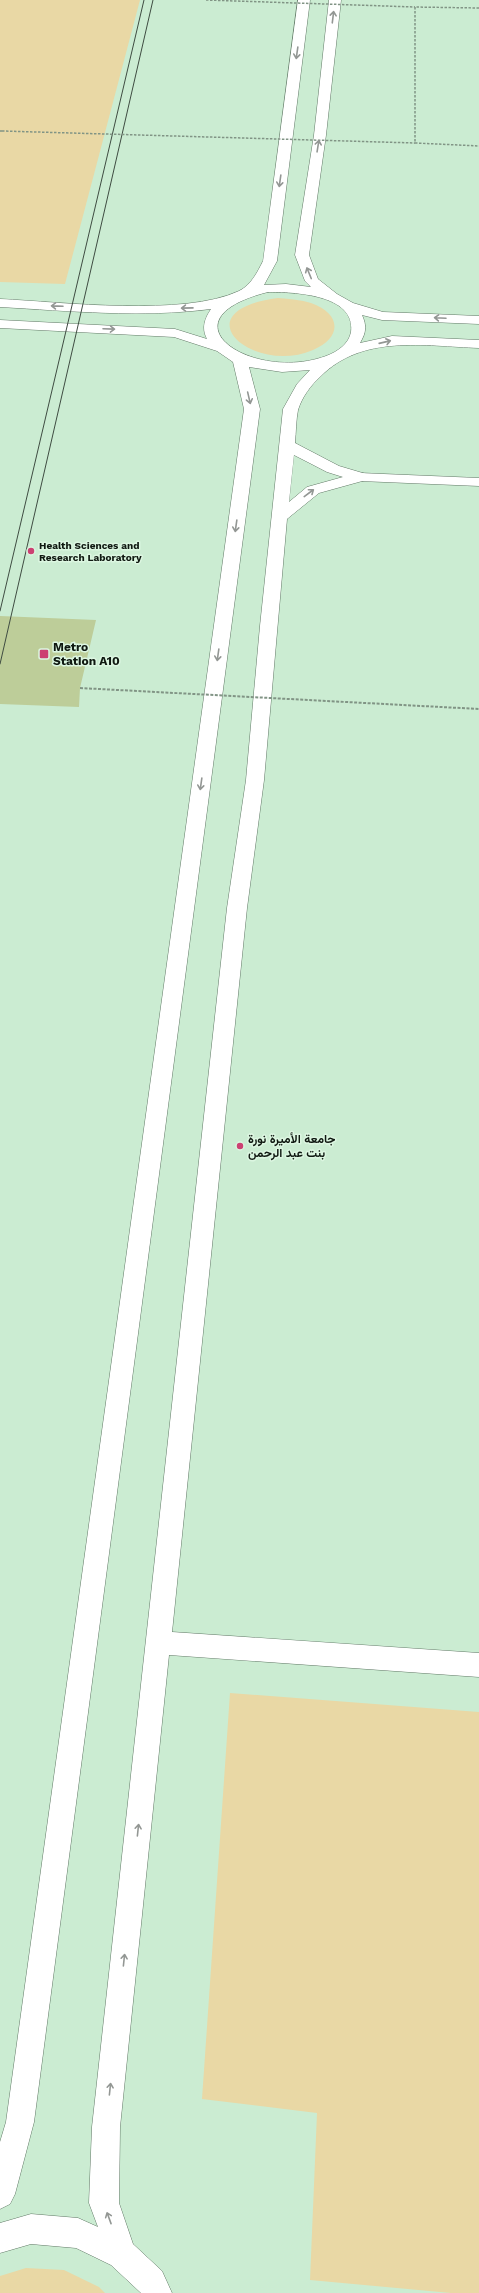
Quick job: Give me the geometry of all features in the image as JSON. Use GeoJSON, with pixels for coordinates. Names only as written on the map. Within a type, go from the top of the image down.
{"type":"FeatureCollection","features":[{"type":"Feature","properties":{"kind":"street"},"geometry":{"type":"LineString","coordinates":[[245,294],[261,280],[270,261],[304,0]]}},
{"type":"Feature","properties":{"kind":"street"},"geometry":{"type":"LineString","coordinates":[[335,0],[320,135],[302,255],[312,281],[342,303],[357,317],[360,328],[357,340],[347,351]]}},
{"type":"Feature","properties":{"kind":"street"},"geometry":{"type":"LineString","coordinates":[[0,303],[148,309],[193,308],[225,303],[245,294],[268,288],[293,288],[317,292],[342,303],[382,316],[479,320]]}},
{"type":"Feature","properties":{"kind":"street"},"geometry":{"type":"LineString","coordinates":[[221,348],[212,337],[210,325],[215,313],[225,303]]}},
{"type":"Feature","properties":{"kind":"street"},"geometry":{"type":"LineString","coordinates":[[0,324],[175,333],[221,348],[240,360],[260,366],[283,368],[306,367],[326,362],[347,351],[392,340],[479,344]]}},
{"type":"Feature","properties":{"kind":"street"},"geometry":{"type":"LineString","coordinates":[[0,2194],[20,2122],[252,408],[240,360]]}},
{"type":"Feature","properties":{"kind":"street"},"geometry":{"type":"LineString","coordinates":[[122,2254],[104,2203],[106,2127],[237,908],[255,780],[279,518],[291,409],[304,384],[326,362]]}},
{"type":"Feature","properties":{"kind":"street"},"geometry":{"type":"LineString","coordinates":[[287,445],[333,469],[360,476]]}},
{"type":"Feature","properties":{"kind":"street"},"geometry":{"type":"LineString","coordinates":[[279,518],[313,490],[360,476]]}},
{"type":"Feature","properties":{"kind":"street"},"geometry":{"type":"LineString","coordinates":[[158,1643],[479,1665]]}},
{"type":"Feature","properties":{"kind":"street"},"geometry":{"type":"LineString","coordinates":[[0,2238],[31,2229],[78,2233],[122,2254],[159,2289]]}},
{"type":"Feature","properties":{"kind":"lane"},"geometry":{"type":"LineString","coordinates":[[360,476],[479,482]]}},
{"type":"Feature","properties":{"kind":"path"},"geometry":{"type":"LineString","coordinates":[[206,0],[479,8]]}},
{"type":"Feature","properties":{"kind":"path"},"geometry":{"type":"LineString","coordinates":[[414,143],[415,6]]}},
{"type":"Feature","properties":{"kind":"path"},"geometry":{"type":"LineString","coordinates":[[1,131],[479,146]]}},
{"type":"Feature","properties":{"kind":"path"},"geometry":{"type":"LineString","coordinates":[[80,688],[479,709]]}},
{"type":"Feature","properties":{"kind":"shaded area","name":"جامعة الأميرة نورة بنت عبد الرحمن"},"geometry":{"type":"Polygon","coordinates":[[[0,0],[479,0],[479,2293],[0,2293],[0,0]]]}},
{"type":"Feature","properties":{"kind":"shaded area"},"geometry":{"type":"Polygon","coordinates":[[[0,0],[140,0],[65,284],[0,282],[0,0]]]}},
{"type":"Feature","properties":{"kind":"shaded area"},"geometry":{"type":"Polygon","coordinates":[[[278,298],[311,303],[328,313],[333,320],[334,326],[333,333],[329,339],[323,345],[313,350],[290,356],[268,355],[249,348],[236,339],[230,327],[233,315],[249,305],[278,298]]]}},
{"type":"Feature","properties":{"kind":"shaded area"},"geometry":{"type":"Polygon","coordinates":[[[230,1693],[479,1712],[479,2293],[451,2293],[310,2280],[317,2113],[202,2099],[230,1693]]]}},
{"type":"Feature","properties":{"kind":"shaded area"},"geometry":{"type":"Polygon","coordinates":[[[26,2268],[64,2270],[99,2287],[105,2293],[0,2293],[0,2276],[26,2268]]]}},
{"type":"Feature","properties":{"kind":"building","name":"Metro Station A10"},"geometry":{"type":"Polygon","coordinates":[[[0,616],[96,620],[80,688],[79,707],[0,704],[0,616]]]}},
{"type":"Feature","properties":{"kind":"tram line"},"geometry":{"type":"LineString","coordinates":[[0,611],[144,0]]}},
{"type":"Feature","properties":{"kind":"tram line"},"geometry":{"type":"LineString","coordinates":[[0,664],[153,0]]}},
{"type":"Feature","properties":{"kind":"place","name":"Health Sciences and Research Laboratory"},"geometry":{"type":"Point","coordinates":[31,551]}},
{"type":"Feature","properties":{"kind":"place","name":"Metro Station A10"},"geometry":{"type":"Point","coordinates":[44,654]}},
{"type":"Feature","properties":{"kind":"place","name":"جامعة الأميرة نورة بنت عبد الرحمن"},"geometry":{"type":"Point","coordinates":[240,1146]}}]}
